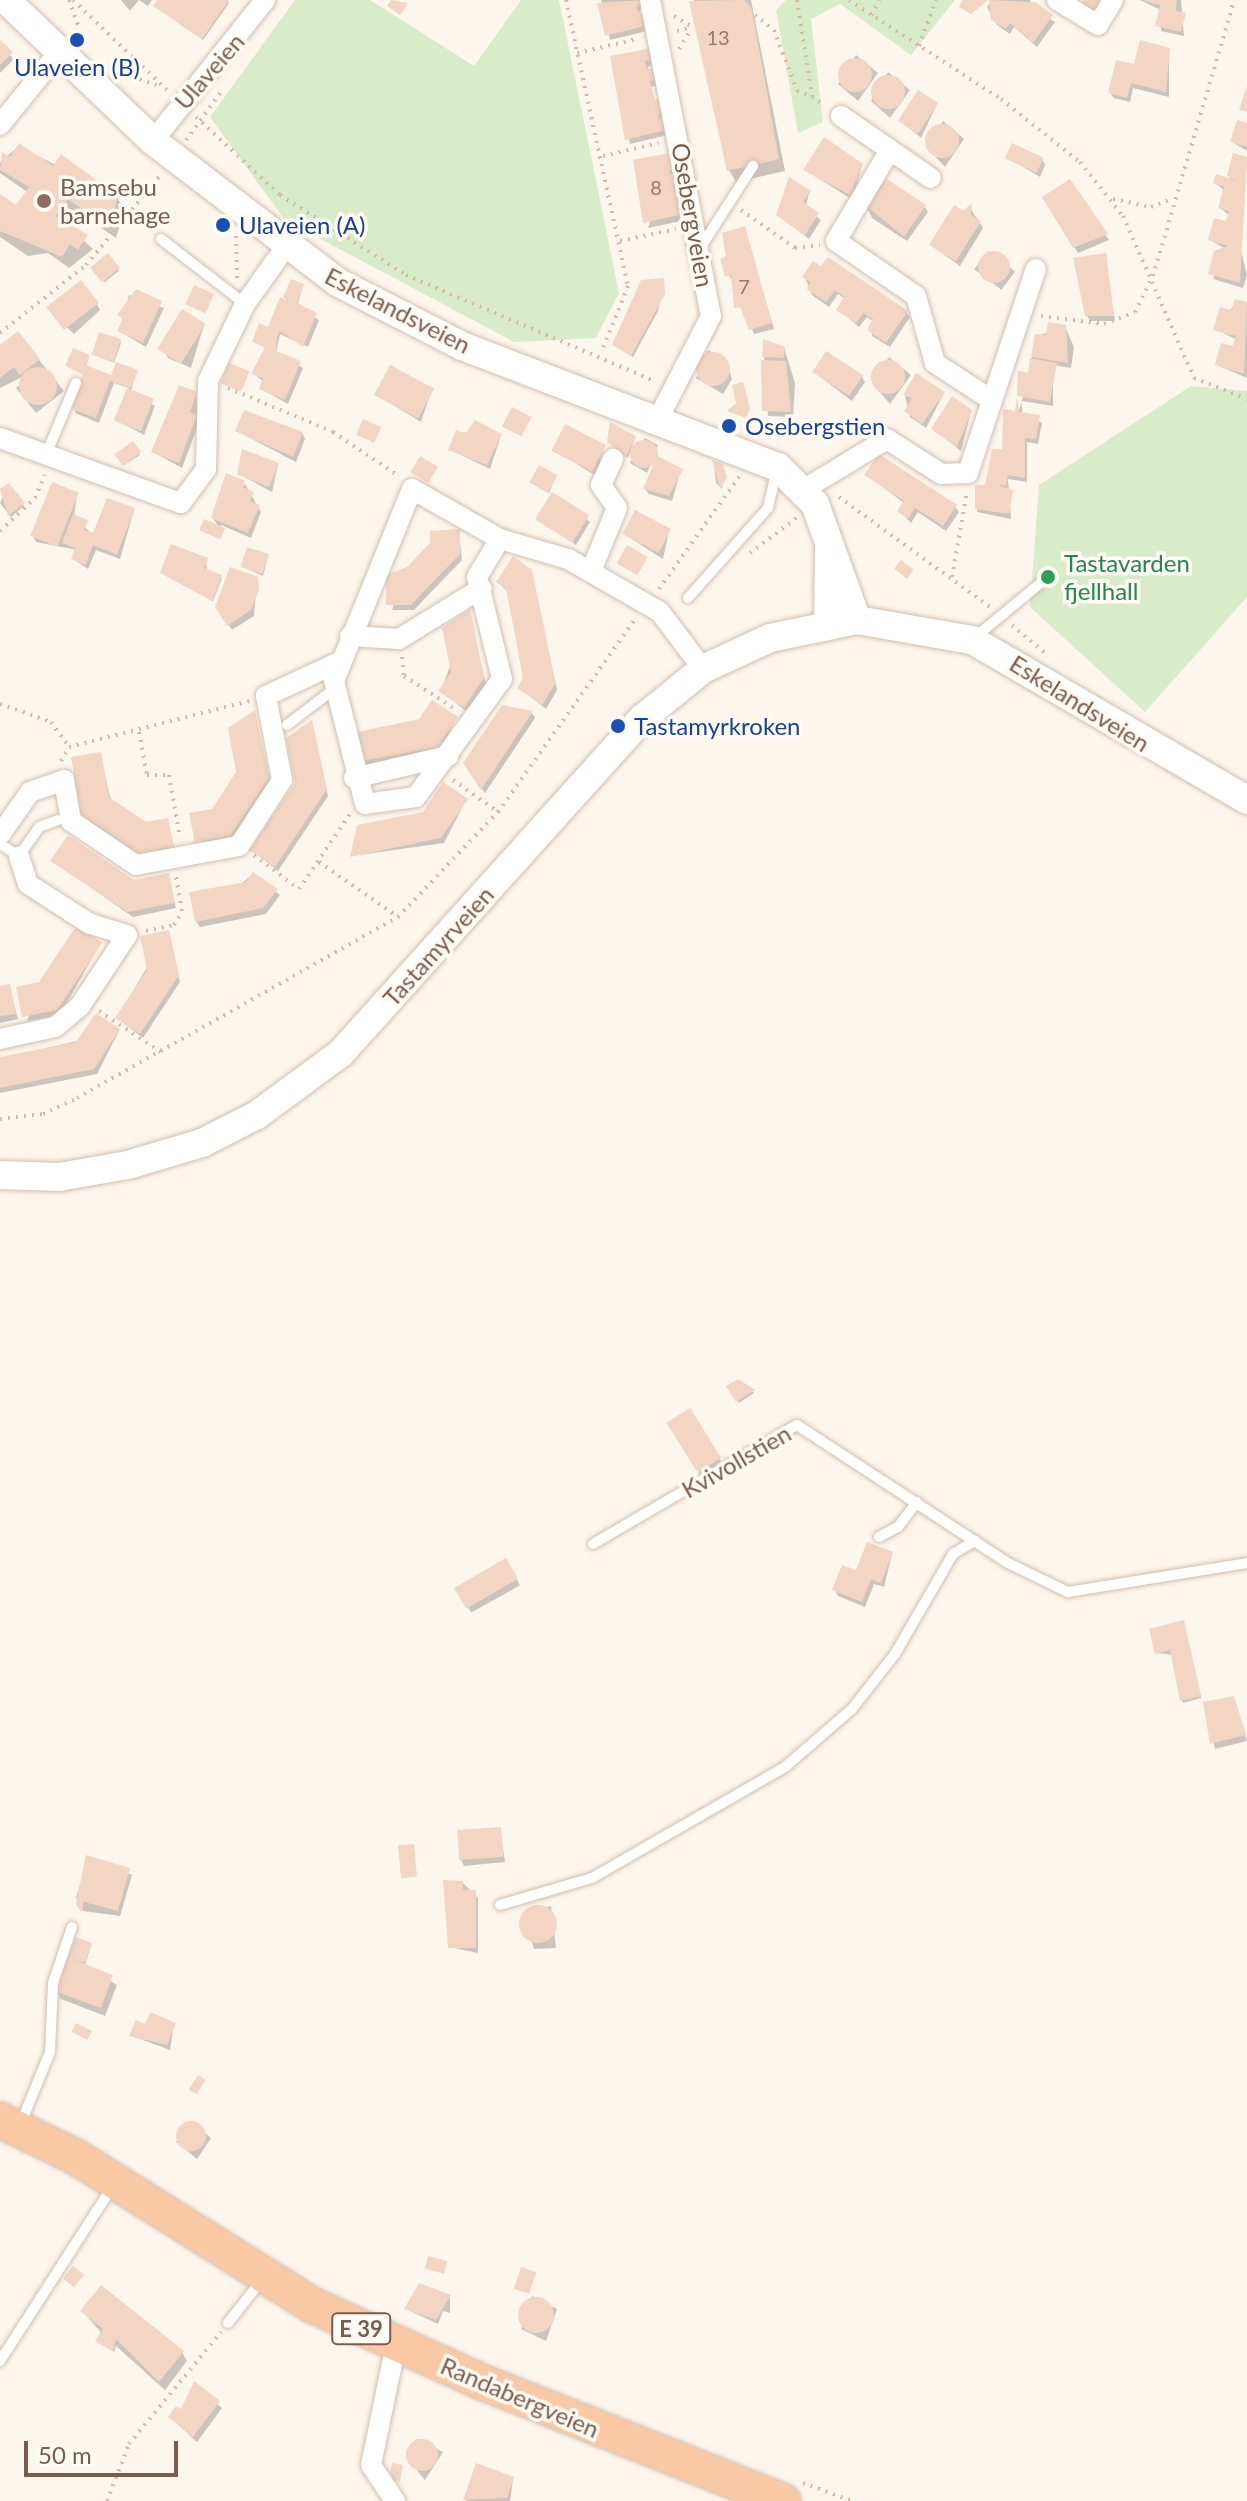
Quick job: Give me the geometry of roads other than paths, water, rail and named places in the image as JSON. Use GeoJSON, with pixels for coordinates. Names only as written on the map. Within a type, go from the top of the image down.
{"type":"FeatureCollection","features":[{"type":"Feature","properties":{"kind":"highway","name":"Randabergveien"},"geometry":{"type":"LineString","coordinates":[[9,2124],[116,2182],[264,2277],[396,2344],[791,2491]]}},
{"type":"Feature","properties":{"kind":"main road","name":"Eskelandsveien"},"geometry":{"type":"LineString","coordinates":[[6,0],[153,141],[285,248],[462,346],[658,419],[778,467],[813,485],[857,620]]}},
{"type":"Feature","properties":{"kind":"main road","name":"Eskelandsveien"},"geometry":{"type":"LineString","coordinates":[[829,541],[828,623],[857,620],[972,640],[1247,800]]}},
{"type":"Feature","properties":{"kind":"main road","name":"Tastamyrveien"},"geometry":{"type":"LineString","coordinates":[[0,1175],[59,1177],[128,1165],[202,1143],[257,1115],[341,1053],[643,718],[703,669],[770,638],[828,623]]}},
{"type":"Feature","properties":{"kind":"street"},"geometry":{"type":"LineString","coordinates":[[1057,0],[1098,25],[1113,0]]}},
{"type":"Feature","properties":{"kind":"street","name":"Ulaveien"},"geometry":{"type":"LineString","coordinates":[[153,141],[258,2]]}},
{"type":"Feature","properties":{"kind":"street","name":"Osebergveien"},"geometry":{"type":"LineString","coordinates":[[658,419],[711,316],[696,255],[698,223],[658,35],[659,3]]}},
{"type":"Feature","properties":{"kind":"street"},"geometry":{"type":"LineString","coordinates":[[0,125],[60,51]]}},
{"type":"Feature","properties":{"kind":"street"},"geometry":{"type":"LineString","coordinates":[[841,116],[931,178]]}},
{"type":"Feature","properties":{"kind":"street"},"geometry":{"type":"LineString","coordinates":[[890,150],[836,241],[916,296],[935,363],[990,399]]}},
{"type":"Feature","properties":{"kind":"street"},"geometry":{"type":"LineString","coordinates":[[0,438],[181,503],[206,469],[208,381],[240,300],[285,248]]}},
{"type":"Feature","properties":{"kind":"street"},"geometry":{"type":"LineString","coordinates":[[813,485],[887,439],[941,474],[968,473],[990,399],[1027,314],[1036,269]]}},
{"type":"Feature","properties":{"kind":"street"},"geometry":{"type":"LineString","coordinates":[[591,571],[617,508],[601,485],[613,459]]}},
{"type":"Feature","properties":{"kind":"street"},"geometry":{"type":"LineString","coordinates":[[500,539],[477,575],[504,675],[416,797],[374,806],[360,799],[333,690],[339,662],[412,489],[500,539],[591,571],[660,612],[703,669]]}},
{"type":"Feature","properties":{"kind":"street"},"geometry":{"type":"LineString","coordinates":[[350,636],[399,639],[482,588]]}},
{"type":"Feature","properties":{"kind":"street"},"geometry":{"type":"LineString","coordinates":[[0,835],[30,792],[64,780],[71,821],[136,865],[239,846],[282,780],[266,696],[339,662]]}},
{"type":"Feature","properties":{"kind":"street"},"geometry":{"type":"LineString","coordinates":[[354,778],[443,763]]}},
{"type":"Feature","properties":{"kind":"street"},"geometry":{"type":"LineString","coordinates":[[0,1039],[55,1027],[83,1000],[127,935],[90,924],[28,884],[19,856]]}},
{"type":"Feature","properties":{"kind":"street"},"geometry":{"type":"LineString","coordinates":[[395,2501],[371,2465],[396,2344]]}},
{"type":"Feature","properties":{"kind":"lane"},"geometry":{"type":"LineString","coordinates":[[696,255],[753,166]]}},
{"type":"Feature","properties":{"kind":"lane"},"geometry":{"type":"LineString","coordinates":[[161,239],[240,300]]}},
{"type":"Feature","properties":{"kind":"lane"},"geometry":{"type":"LineString","coordinates":[[49,456],[76,383]]}},
{"type":"Feature","properties":{"kind":"lane"},"geometry":{"type":"LineString","coordinates":[[688,598],[768,508],[778,467]]}},
{"type":"Feature","properties":{"kind":"lane"},"geometry":{"type":"LineString","coordinates":[[972,640],[998,613],[1048,577]]}},
{"type":"Feature","properties":{"kind":"lane"},"geometry":{"type":"LineString","coordinates":[[287,725],[333,690]]}},
{"type":"Feature","properties":{"kind":"lane"},"geometry":{"type":"LineString","coordinates":[[0,844],[19,856],[39,827],[58,820]]}},
{"type":"Feature","properties":{"kind":"lane","name":"Kvivollstien"},"geometry":{"type":"LineString","coordinates":[[593,1544],[797,1425],[975,1541],[1068,1592],[1247,1563]]}},
{"type":"Feature","properties":{"kind":"lane"},"geometry":{"type":"LineString","coordinates":[[879,1537],[898,1527],[917,1502]]}},
{"type":"Feature","properties":{"kind":"lane"},"geometry":{"type":"LineString","coordinates":[[500,1905],[592,1878],[785,1767],[852,1709],[895,1654],[953,1554],[975,1541]]}},
{"type":"Feature","properties":{"kind":"lane","name":"Randabergveien"},"geometry":{"type":"LineString","coordinates":[[9,2124],[50,2052],[51,1992],[72,1927]]}},
{"type":"Feature","properties":{"kind":"lane"},"geometry":{"type":"LineString","coordinates":[[0,2361],[116,2182]]}},
{"type":"Feature","properties":{"kind":"lane"},"geometry":{"type":"LineString","coordinates":[[228,2323],[264,2277]]}},
{"type":"Feature","properties":{"kind":"place","name":"Ulaveien (B)"},"geometry":{"type":"Point","coordinates":[77,40]}},
{"type":"Feature","properties":{"kind":"place","name":"Bamsebu barnehage"},"geometry":{"type":"Point","coordinates":[44,201]}},
{"type":"Feature","properties":{"kind":"place","name":"Ulaveien (A)"},"geometry":{"type":"Point","coordinates":[223,225]}},
{"type":"Feature","properties":{"kind":"place","name":"Osebergstien"},"geometry":{"type":"Point","coordinates":[729,426]}},
{"type":"Feature","properties":{"kind":"place","name":"Tastavarden fjellhall"},"geometry":{"type":"Point","coordinates":[1048,577]}},
{"type":"Feature","properties":{"kind":"place","name":"Tastamyrkroken"},"geometry":{"type":"Point","coordinates":[618,726]}}]}
